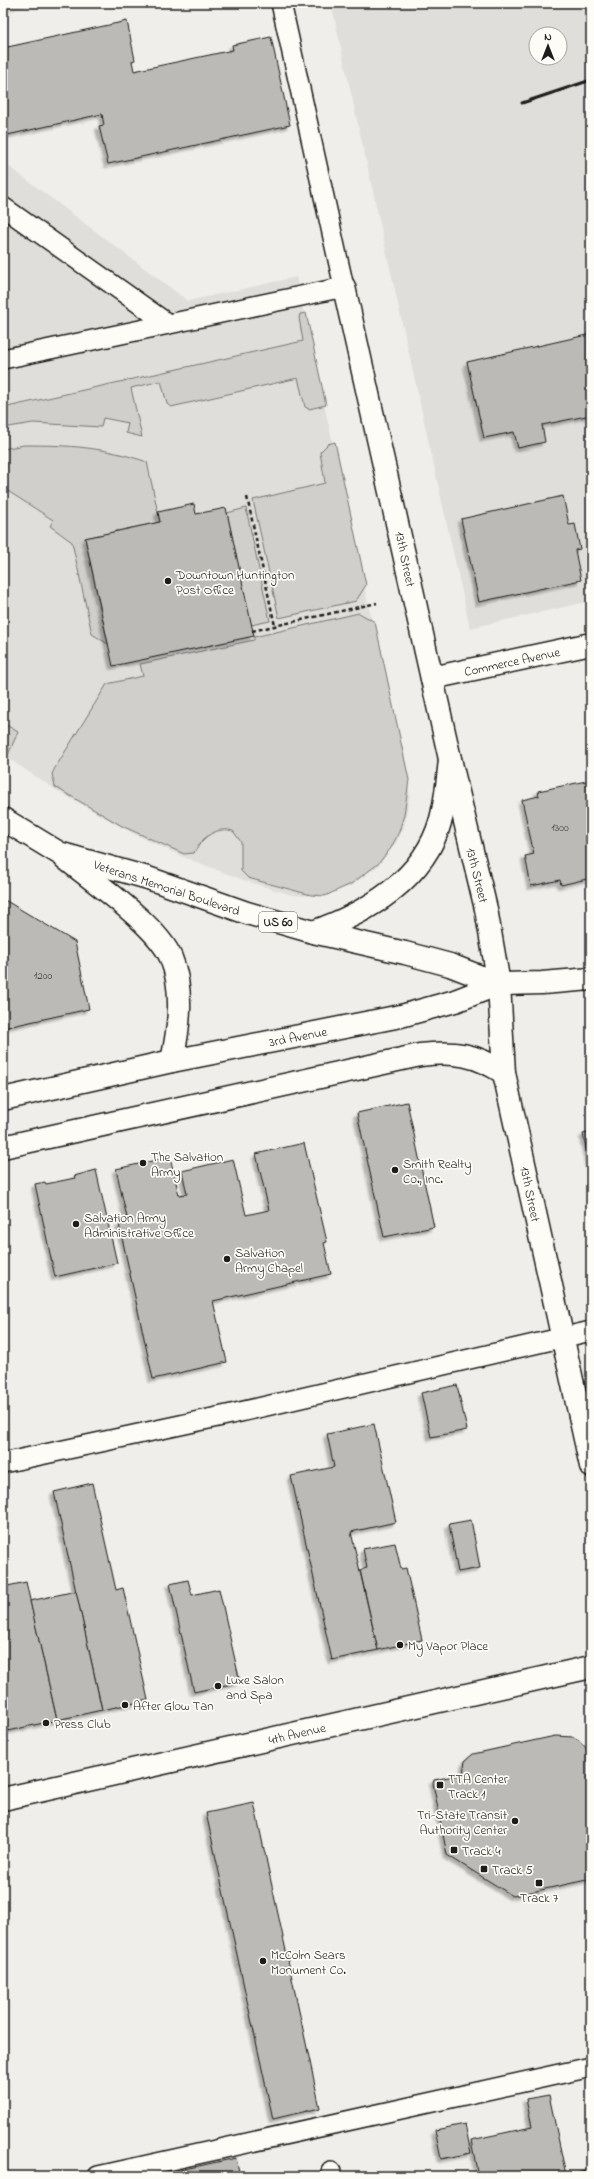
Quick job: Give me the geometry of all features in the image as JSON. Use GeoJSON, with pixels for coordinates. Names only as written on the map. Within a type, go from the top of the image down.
{"type":"FeatureCollection","features":[{"type":"Feature","properties":{"kind":"street","name":"13th Street"},"geometry":{"type":"LineString","coordinates":[[344,287],[450,759],[486,909],[499,984],[504,1073],[591,1466]]}},
{"type":"Feature","properties":{"kind":"street","name":"Commerce Avenue"},"geometry":{"type":"LineString","coordinates":[[432,678],[591,644]]}},
{"type":"Feature","properties":{"kind":"street"},"geometry":{"type":"LineString","coordinates":[[313,932],[342,922],[370,907],[388,894],[409,874],[427,850],[441,821],[447,790],[450,759]]}},
{"type":"Feature","properties":{"kind":"street","name":"Veterans Memorial Boulevard"},"geometry":{"type":"LineString","coordinates":[[3,819],[59,853],[148,878],[247,913],[313,932],[405,952],[450,965],[499,984]]}},
{"type":"Feature","properties":{"kind":"street"},"geometry":{"type":"LineString","coordinates":[[59,853],[151,929],[164,944],[174,969],[179,1003],[178,1025],[172,1061]]}},
{"type":"Feature","properties":{"kind":"street","name":"3rd Avenue"},"geometry":{"type":"LineString","coordinates":[[3,1099],[172,1061],[401,1016],[455,1001],[499,984],[542,983],[591,979]]}},
{"type":"Feature","properties":{"kind":"street"},"geometry":{"type":"LineString","coordinates":[[3,1147],[420,1055],[440,1052],[462,1054],[490,1064],[504,1073]]}},
{"type":"Feature","properties":{"kind":"street","name":"4th Avenue"},"geometry":{"type":"LineString","coordinates":[[3,1799],[591,1668]]}},
{"type":"Feature","properties":{"kind":"lane"},"geometry":{"type":"LineString","coordinates":[[3,359],[344,287],[281,3]]}},
{"type":"Feature","properties":{"kind":"lane"},"geometry":{"type":"LineString","coordinates":[[3,207],[168,324]]}},
{"type":"Feature","properties":{"kind":"lane"},"geometry":{"type":"LineString","coordinates":[[3,1464],[227,1415],[591,1332]]}},
{"type":"Feature","properties":{"kind":"lane"},"geometry":{"type":"LineString","coordinates":[[98,2176],[591,2067]]}},
{"type":"Feature","properties":{"kind":"path"},"geometry":{"type":"LineString","coordinates":[[247,498],[276,626]]}},
{"type":"Feature","properties":{"kind":"path"},"geometry":{"type":"LineString","coordinates":[[252,631],[377,603]]}},
{"type":"Feature","properties":{"kind":"shaded area"},"geometry":{"type":"Polygon","coordinates":[[[3,3],[35,3],[3,15],[3,3]]]}},
{"type":"Feature","properties":{"kind":"shaded area"},"geometry":{"type":"Polygon","coordinates":[[[331,3],[591,3],[591,601],[470,628],[331,3]]]}},
{"type":"Feature","properties":{"kind":"shaded area"},"geometry":{"type":"Polygon","coordinates":[[[3,162],[188,301],[296,277],[410,794],[404,827],[397,841],[379,865],[351,886],[335,891],[304,896],[292,895],[246,881],[183,857],[132,833],[56,790],[3,755],[3,162]]]}},
{"type":"Feature","properties":{"kind":"shaded area"},"geometry":{"type":"Polygon","coordinates":[[[306,313],[326,405],[309,409],[305,407],[298,378],[171,407],[167,404],[161,381],[131,388],[142,437],[126,433],[128,423],[103,418],[101,427],[33,423],[3,428],[3,408],[303,341],[299,318],[300,314],[306,313]]]}},
{"type":"Feature","properties":{"kind":"shaded area"},"geometry":{"type":"Polygon","coordinates":[[[335,442],[366,585],[356,601],[279,618],[253,500],[325,483],[320,452],[328,444],[335,442]]]}},
{"type":"Feature","properties":{"kind":"shaded area"},"geometry":{"type":"Polygon","coordinates":[[[24,445],[101,450],[147,462],[160,522],[85,538],[108,644],[92,634],[72,542],[50,526],[53,520],[3,488],[3,449],[24,445]]]}},
{"type":"Feature","properties":{"kind":"shaded area"},"geometry":{"type":"Polygon","coordinates":[[[246,508],[270,621],[251,625],[227,513],[246,508]]]}},
{"type":"Feature","properties":{"kind":"shaded area"},"geometry":{"type":"Polygon","coordinates":[[[359,613],[375,622],[409,780],[404,815],[399,832],[391,848],[378,864],[351,884],[325,896],[311,895],[248,878],[241,871],[241,842],[233,831],[220,830],[211,834],[201,842],[193,853],[184,854],[122,826],[55,787],[52,774],[55,768],[107,684],[143,676],[140,664],[254,640],[254,637],[359,613]]]}},
{"type":"Feature","properties":{"kind":"shaded area"},"geometry":{"type":"Polygon","coordinates":[[[3,723],[18,732],[7,757],[3,755],[3,723]]]}},
{"type":"Feature","properties":{"kind":"building"},"geometry":{"type":"Polygon","coordinates":[[[127,21],[135,60],[132,61],[134,71],[233,50],[232,45],[271,37],[290,125],[108,164],[99,126],[104,125],[102,114],[3,136],[3,48],[127,21]]]}},
{"type":"Feature","properties":{"kind":"building"},"geometry":{"type":"Polygon","coordinates":[[[591,334],[591,415],[542,425],[545,442],[518,448],[514,432],[484,438],[467,362],[591,334]]]}},
{"type":"Feature","properties":{"kind":"building"},"geometry":{"type":"Polygon","coordinates":[[[563,496],[569,525],[575,524],[580,549],[575,550],[581,580],[479,602],[461,519],[563,496]]]}},
{"type":"Feature","properties":{"kind":"building","name":"Downtown Huntington Post Office"},"geometry":{"type":"Polygon","coordinates":[[[194,504],[196,514],[226,508],[254,636],[113,666],[85,538],[160,522],[158,512],[194,504]]]}},
{"type":"Feature","properties":{"kind":"building"},"geometry":{"type":"Polygon","coordinates":[[[591,780],[591,878],[561,885],[560,880],[531,886],[525,856],[534,854],[522,800],[539,796],[538,791],[591,780]]]}},
{"type":"Feature","properties":{"kind":"building"},"geometry":{"type":"Polygon","coordinates":[[[3,899],[75,942],[89,1009],[3,1028],[3,899]]]}},
{"type":"Feature","properties":{"kind":"building","name":"Smith Realty Co., Inc."},"geometry":{"type":"Polygon","coordinates":[[[407,1102],[434,1227],[384,1237],[357,1113],[407,1102]]]}},
{"type":"Feature","properties":{"kind":"building"},"geometry":{"type":"Polygon","coordinates":[[[591,1132],[591,1171],[583,1134],[591,1132]]]}},
{"type":"Feature","properties":{"kind":"building","name":"Salvation Army Chapel"},"geometry":{"type":"Polygon","coordinates":[[[304,1143],[327,1242],[324,1243],[331,1274],[213,1301],[227,1362],[153,1379],[119,1224],[128,1222],[116,1169],[170,1157],[179,1195],[187,1194],[182,1171],[233,1159],[246,1215],[269,1210],[256,1154],[304,1143]]]}},
{"type":"Feature","properties":{"kind":"building","name":"Salvation Army Administrative Office"},"geometry":{"type":"Polygon","coordinates":[[[96,1170],[117,1263],[55,1277],[35,1184],[45,1182],[46,1184],[75,1178],[74,1176],[96,1170]]]}},
{"type":"Feature","properties":{"kind":"building"},"geometry":{"type":"Polygon","coordinates":[[[457,1385],[467,1430],[431,1437],[421,1393],[457,1385]]]}},
{"type":"Feature","properties":{"kind":"building"},"geometry":{"type":"Polygon","coordinates":[[[374,1424],[396,1522],[351,1532],[378,1650],[332,1660],[291,1476],[334,1467],[327,1434],[374,1424]]]}},
{"type":"Feature","properties":{"kind":"building"},"geometry":{"type":"Polygon","coordinates":[[[92,1483],[116,1590],[123,1588],[148,1700],[102,1710],[54,1492],[92,1483]]]}},
{"type":"Feature","properties":{"kind":"building"},"geometry":{"type":"Polygon","coordinates":[[[471,1520],[480,1568],[458,1572],[449,1524],[471,1520]]]}},
{"type":"Feature","properties":{"kind":"building"},"geometry":{"type":"Polygon","coordinates":[[[395,1543],[401,1569],[406,1568],[422,1640],[378,1650],[360,1570],[367,1568],[363,1549],[395,1543]]]}},
{"type":"Feature","properties":{"kind":"building"},"geometry":{"type":"Polygon","coordinates":[[[3,1553],[8,1574],[3,1575],[3,1553]]]}},
{"type":"Feature","properties":{"kind":"building"},"geometry":{"type":"Polygon","coordinates":[[[188,1580],[192,1595],[219,1589],[240,1682],[194,1692],[170,1584],[188,1580]]]}},
{"type":"Feature","properties":{"kind":"building"},"geometry":{"type":"Polygon","coordinates":[[[26,1582],[57,1720],[3,1732],[3,1587],[26,1582]]]}},
{"type":"Feature","properties":{"kind":"building"},"geometry":{"type":"Polygon","coordinates":[[[76,1591],[102,1710],[57,1720],[30,1601],[76,1591]]]}},
{"type":"Feature","properties":{"kind":"building","name":"Tri-State Transit Authority Center"},"geometry":{"type":"Polygon","coordinates":[[[555,1736],[573,1737],[579,1740],[587,1749],[588,1755],[591,1755],[591,1879],[513,1896],[447,1855],[433,1783],[434,1780],[463,1774],[465,1761],[473,1754],[555,1736]]]}},
{"type":"Feature","properties":{"kind":"building","name":"McColm Sears Monument Co."},"geometry":{"type":"Polygon","coordinates":[[[254,1803],[320,2108],[273,2119],[206,1813],[254,1803]]]}},
{"type":"Feature","properties":{"kind":"building"},"geometry":{"type":"Polygon","coordinates":[[[549,2095],[566,2175],[591,2170],[591,2176],[478,2176],[471,2140],[532,2127],[526,2099],[549,2095]]]}},
{"type":"Feature","properties":{"kind":"building"},"geometry":{"type":"Polygon","coordinates":[[[465,2124],[471,2153],[441,2159],[435,2130],[465,2124]]]}},
{"type":"Feature","properties":{"kind":"building"},"geometry":{"type":"Polygon","coordinates":[[[236,2158],[240,2176],[152,2176],[236,2158]]]}},
{"type":"Feature","properties":{"kind":"railway"},"geometry":{"type":"LineString","coordinates":[[522,103],[591,80]]}},
{"type":"Feature","properties":{"kind":"place","name":"Downtown Huntington Post Office"},"geometry":{"type":"Point","coordinates":[168,581]}},
{"type":"Feature","properties":{"kind":"place","name":"The Salvation Army"},"geometry":{"type":"Point","coordinates":[143,1163]}},
{"type":"Feature","properties":{"kind":"place","name":"Smith Realty Co., Inc."},"geometry":{"type":"Point","coordinates":[395,1170]}},
{"type":"Feature","properties":{"kind":"place","name":"Salvation Army Administrative Office"},"geometry":{"type":"Point","coordinates":[76,1224]}},
{"type":"Feature","properties":{"kind":"place","name":"Salvation Army Chapel"},"geometry":{"type":"Point","coordinates":[227,1259]}},
{"type":"Feature","properties":{"kind":"place","name":"My Vapor Place"},"geometry":{"type":"Point","coordinates":[400,1645]}},
{"type":"Feature","properties":{"kind":"place","name":"Luxe Salon and Spa"},"geometry":{"type":"Point","coordinates":[218,1686]}},
{"type":"Feature","properties":{"kind":"place","name":"After Glow Tan"},"geometry":{"type":"Point","coordinates":[125,1705]}},
{"type":"Feature","properties":{"kind":"place","name":"Press Club"},"geometry":{"type":"Point","coordinates":[46,1723]}},
{"type":"Feature","properties":{"kind":"place","name":"TTA Center Track 1"},"geometry":{"type":"Point","coordinates":[440,1785]}},
{"type":"Feature","properties":{"kind":"place","name":"Tri-State Transit Authority Center"},"geometry":{"type":"Point","coordinates":[515,1821]}},
{"type":"Feature","properties":{"kind":"place","name":"Track 4"},"geometry":{"type":"Point","coordinates":[454,1850]}},
{"type":"Feature","properties":{"kind":"place","name":"Track 5"},"geometry":{"type":"Point","coordinates":[484,1869]}},
{"type":"Feature","properties":{"kind":"place","name":"Track 7"},"geometry":{"type":"Point","coordinates":[539,1883]}},
{"type":"Feature","properties":{"kind":"place","name":"McColm Sears Monument Co."},"geometry":{"type":"Point","coordinates":[263,1961]}}]}
